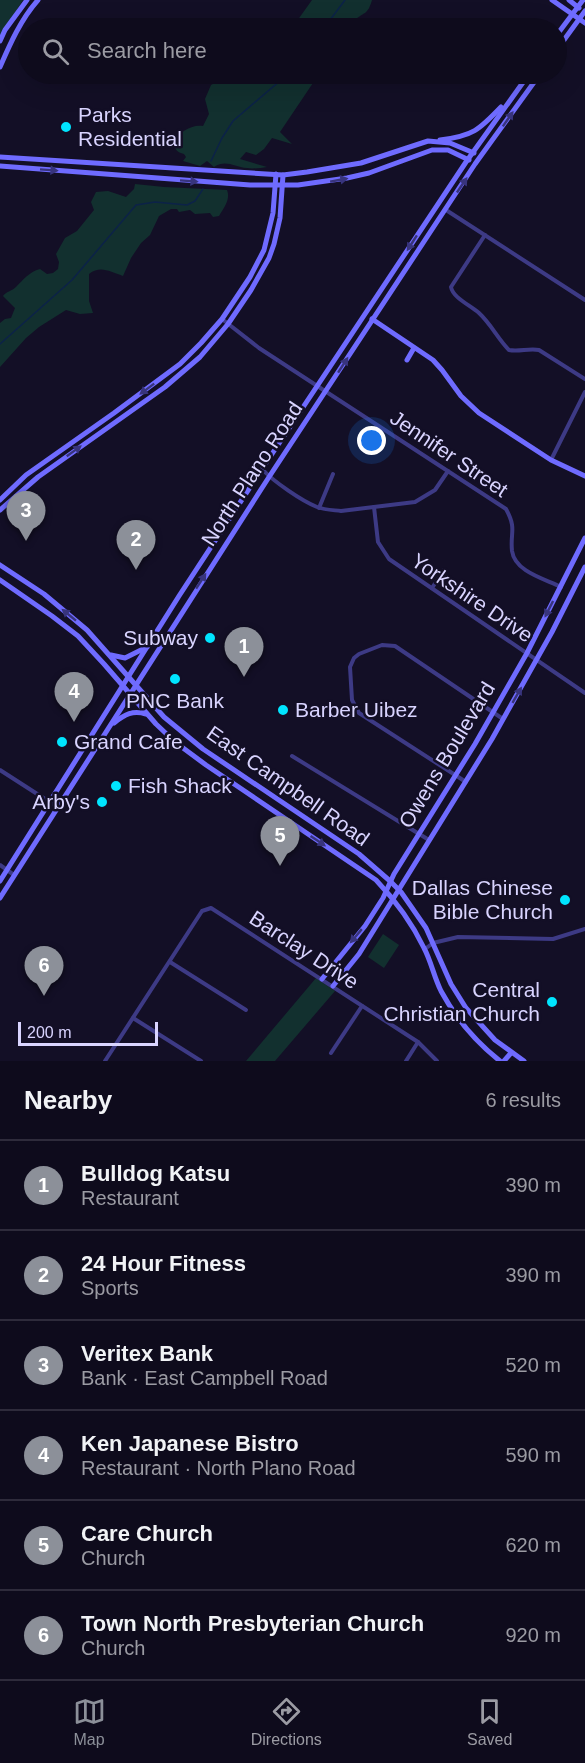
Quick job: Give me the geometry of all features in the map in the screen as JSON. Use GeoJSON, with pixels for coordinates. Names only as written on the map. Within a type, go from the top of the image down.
{"type":"FeatureCollection","features":[{"type":"Feature","properties":{"kind":"main road"},"geometry":{"type":"LineString","coordinates":[[0,41],[5,30],[27,0]]}},
{"type":"Feature","properties":{"kind":"main road"},"geometry":{"type":"LineString","coordinates":[[25,18],[38,0]]}},
{"type":"Feature","properties":{"kind":"main road"},"geometry":{"type":"LineString","coordinates":[[552,0],[582,21]]}},
{"type":"Feature","properties":{"kind":"main road"},"geometry":{"type":"LineString","coordinates":[[567,38],[582,21],[585,11],[568,0]]}},
{"type":"Feature","properties":{"kind":"main road"},"geometry":{"type":"LineString","coordinates":[[567,22],[583,0]]}},
{"type":"Feature","properties":{"kind":"main road"},"geometry":{"type":"LineString","coordinates":[[0,67],[18,30]]}},
{"type":"Feature","properties":{"kind":"main road","name":"North Plano Road"},"geometry":{"type":"LineString","coordinates":[[0,881],[179,596],[468,159],[521,84]]}},
{"type":"Feature","properties":{"kind":"main road","name":"North Plano Road"},"geometry":{"type":"LineString","coordinates":[[0,898],[269,477],[475,164],[533,84]]}},
{"type":"Feature","properties":{"kind":"main road"},"geometry":{"type":"LineString","coordinates":[[0,157],[283,175],[333,169],[361,163],[428,141],[454,138],[476,131],[514,92]]}},
{"type":"Feature","properties":{"kind":"main road"},"geometry":{"type":"LineString","coordinates":[[428,141],[450,143],[473,152],[480,158]]}},
{"type":"Feature","properties":{"kind":"main road"},"geometry":{"type":"LineString","coordinates":[[0,166],[283,186],[347,178],[394,165],[432,150],[448,150],[475,164]]}},
{"type":"Feature","properties":{"kind":"main road"},"geometry":{"type":"LineString","coordinates":[[0,500],[22,479],[52,456],[180,364],[222,319],[261,256],[272,222],[276,174]]}},
{"type":"Feature","properties":{"kind":"main road"},"geometry":{"type":"LineString","coordinates":[[0,510],[27,486],[165,387],[200,357],[228,324],[268,259],[278,231],[283,175]]}},
{"type":"Feature","properties":{"kind":"main road"},"geometry":{"type":"LineString","coordinates":[[434,210],[442,208],[446,210]]}},
{"type":"Feature","properties":{"kind":"main road"},"geometry":{"type":"LineString","coordinates":[[261,256],[268,259]]}},
{"type":"Feature","properties":{"kind":"main road"},"geometry":{"type":"LineString","coordinates":[[365,316],[433,360],[471,407],[551,460],[585,476]]}},
{"type":"Feature","properties":{"kind":"main road"},"geometry":{"type":"LineString","coordinates":[[407,360],[414,348]]}},
{"type":"Feature","properties":{"kind":"main road"},"geometry":{"type":"LineString","coordinates":[[180,364],[185,370]]}},
{"type":"Feature","properties":{"kind":"main road"},"geometry":{"type":"LineString","coordinates":[[93,428],[98,434]]}},
{"type":"Feature","properties":{"kind":"main road"},"geometry":{"type":"LineString","coordinates":[[22,479],[27,486]]}},
{"type":"Feature","properties":{"kind":"main road","name":"Owens Boulevard"},"geometry":{"type":"LineString","coordinates":[[322,979],[365,926],[493,713],[527,653],[585,538]]}},
{"type":"Feature","properties":{"kind":"main road","name":"East Campbell Road"},"geometry":{"type":"LineString","coordinates":[[0,565],[44,594],[75,620],[111,655],[165,717],[202,749],[359,854],[390,881],[426,928],[451,984],[466,1008],[481,1027],[524,1061]]}},
{"type":"Feature","properties":{"kind":"main road","name":"Owens Boulevard"},"geometry":{"type":"LineString","coordinates":[[333,987],[359,954],[503,720],[585,567]]}},
{"type":"Feature","properties":{"kind":"main road","name":"East Campbell Road"},"geometry":{"type":"LineString","coordinates":[[0,580],[78,636],[175,742],[376,880],[411,924],[425,949],[440,990],[457,1016],[483,1047],[502,1061]]}},
{"type":"Feature","properties":{"kind":"main road"},"geometry":{"type":"LineString","coordinates":[[179,596],[187,604]]}},
{"type":"Feature","properties":{"kind":"main road"},"geometry":{"type":"LineString","coordinates":[[111,655],[125,658],[148,647]]}},
{"type":"Feature","properties":{"kind":"main road"},"geometry":{"type":"LineString","coordinates":[[109,728],[122,716],[139,712],[148,714]]}},
{"type":"Feature","properties":{"kind":"main road"},"geometry":{"type":"LineString","coordinates":[[217,773],[224,763]]}},
{"type":"Feature","properties":{"kind":"main road"},"geometry":{"type":"LineString","coordinates":[[276,813],[283,803]]}},
{"type":"Feature","properties":{"kind":"main road"},"geometry":{"type":"LineString","coordinates":[[502,1061],[511,1053]]}},
{"type":"Feature","properties":{"kind":"street"},"geometry":{"type":"LineString","coordinates":[[446,210],[585,300]]}},
{"type":"Feature","properties":{"kind":"street"},"geometry":{"type":"LineString","coordinates":[[485,235],[451,287],[453,293],[487,321],[509,350],[539,350],[585,379]]}},
{"type":"Feature","properties":{"kind":"street","name":"Jennifer Street"},"geometry":{"type":"LineString","coordinates":[[222,319],[259,348],[506,509],[512,520],[514,559],[520,567],[561,587]]}},
{"type":"Feature","properties":{"kind":"street"},"geometry":{"type":"LineString","coordinates":[[551,460],[585,392]]}},
{"type":"Feature","properties":{"kind":"street"},"geometry":{"type":"LineString","coordinates":[[262,469],[269,477],[319,508],[341,511],[415,502],[435,490],[448,471]]}},
{"type":"Feature","properties":{"kind":"street"},"geometry":{"type":"LineString","coordinates":[[319,508],[333,474]]}},
{"type":"Feature","properties":{"kind":"street","name":"Yorkshire Drive"},"geometry":{"type":"LineString","coordinates":[[374,507],[376,534],[380,547],[389,559],[585,693]]}},
{"type":"Feature","properties":{"kind":"street"},"geometry":{"type":"LineString","coordinates":[[432,588],[444,570]]}},
{"type":"Feature","properties":{"kind":"street"},"geometry":{"type":"LineString","coordinates":[[465,782],[359,713],[352,700],[350,667],[354,658],[382,645],[395,646],[503,720]]}},
{"type":"Feature","properties":{"kind":"street"},"geometry":{"type":"LineString","coordinates":[[292,756],[429,840]]}},
{"type":"Feature","properties":{"kind":"street"},"geometry":{"type":"LineString","coordinates":[[0,770],[59,808]]}},
{"type":"Feature","properties":{"kind":"street"},"geometry":{"type":"LineString","coordinates":[[0,865],[15,875]]}},
{"type":"Feature","properties":{"kind":"street","name":"Barclay Drive"},"geometry":{"type":"LineString","coordinates":[[170,962],[202,911],[211,908],[418,1042],[437,1061]]}},
{"type":"Feature","properties":{"kind":"street"},"geometry":{"type":"LineString","coordinates":[[425,949],[434,943],[458,937],[553,939],[585,929]]}},
{"type":"Feature","properties":{"kind":"street"},"geometry":{"type":"LineString","coordinates":[[105,1061],[170,962],[246,1010]]}},
{"type":"Feature","properties":{"kind":"street"},"geometry":{"type":"LineString","coordinates":[[331,1053],[362,1006]]}},
{"type":"Feature","properties":{"kind":"street"},"geometry":{"type":"LineString","coordinates":[[133,1018],[201,1061]]}},
{"type":"Feature","properties":{"kind":"street"},"geometry":{"type":"LineString","coordinates":[[406,1061],[418,1042]]}},
{"type":"Feature","properties":{"kind":"green space"},"geometry":{"type":"Polygon","coordinates":[[[0,0],[23,0],[0,36],[0,0]]]}},
{"type":"Feature","properties":{"kind":"green space"},"geometry":{"type":"Polygon","coordinates":[[[312,0],[372,0],[368,10],[358,18],[299,18],[312,0]]]}},
{"type":"Feature","properties":{"kind":"green space"},"geometry":{"type":"Polygon","coordinates":[[[312,84],[280,132],[292,144],[272,138],[256,155],[246,152],[240,159],[267,167],[257,168],[226,164],[214,167],[207,161],[200,166],[183,161],[186,157],[175,147],[173,142],[182,132],[194,126],[203,126],[209,114],[205,99],[211,85],[312,84]]]}},
{"type":"Feature","properties":{"kind":"green space"},"geometry":{"type":"Polygon","coordinates":[[[135,184],[227,190],[228,197],[219,216],[213,217],[210,213],[195,214],[190,210],[179,212],[177,209],[171,209],[159,216],[150,235],[141,243],[131,258],[123,276],[102,270],[89,274],[89,301],[93,313],[80,314],[66,310],[26,338],[0,367],[0,323],[11,318],[15,308],[3,296],[36,270],[40,269],[47,274],[58,269],[59,262],[56,254],[65,238],[77,231],[94,210],[91,202],[96,192],[108,191],[126,197],[134,189],[135,184]]]}},
{"type":"Feature","properties":{"kind":"green space"},"geometry":{"type":"Polygon","coordinates":[[[383,934],[399,945],[384,968],[368,957],[383,934]]]}},
{"type":"Feature","properties":{"kind":"green space"},"geometry":{"type":"Polygon","coordinates":[[[316,978],[335,991],[275,1061],[246,1061],[316,978]]]}},
{"type":"Feature","properties":{"kind":"waterway"},"geometry":{"type":"LineString","coordinates":[[332,18],[345,0]]}},
{"type":"Feature","properties":{"kind":"waterway"},"geometry":{"type":"LineString","coordinates":[[211,161],[233,121],[276,84]]}},
{"type":"Feature","properties":{"kind":"waterway"},"geometry":{"type":"LineString","coordinates":[[0,344],[72,280],[136,205],[155,202],[187,205],[195,201],[203,189]]}},
{"type":"Feature","properties":{"kind":"place","name":"Parks Residential"},"geometry":{"type":"Point","coordinates":[66,127]}},
{"type":"Feature","properties":{"kind":"place","name":"Veritex Bank"},"geometry":{"type":"Point","coordinates":[26,541]}},
{"type":"Feature","properties":{"kind":"place","name":"24 Hour Fitness"},"geometry":{"type":"Point","coordinates":[136,570]}},
{"type":"Feature","properties":{"kind":"place","name":"Subway"},"geometry":{"type":"Point","coordinates":[210,638]}},
{"type":"Feature","properties":{"kind":"place","name":"Bulldog Katsu"},"geometry":{"type":"Point","coordinates":[244,677]}},
{"type":"Feature","properties":{"kind":"place","name":"PNC Bank"},"geometry":{"type":"Point","coordinates":[175,679]}},
{"type":"Feature","properties":{"kind":"place","name":"Barber Uibez"},"geometry":{"type":"Point","coordinates":[283,710]}},
{"type":"Feature","properties":{"kind":"place","name":"Ken Japanese Bistro"},"geometry":{"type":"Point","coordinates":[74,722]}},
{"type":"Feature","properties":{"kind":"place","name":"Grand Cafe"},"geometry":{"type":"Point","coordinates":[62,742]}},
{"type":"Feature","properties":{"kind":"place","name":"Fish Shack"},"geometry":{"type":"Point","coordinates":[116,786]}},
{"type":"Feature","properties":{"kind":"place","name":"Arby's"},"geometry":{"type":"Point","coordinates":[102,802]}},
{"type":"Feature","properties":{"kind":"place","name":"Care Church"},"geometry":{"type":"Point","coordinates":[280,866]}},
{"type":"Feature","properties":{"kind":"place","name":"Dallas Chinese Bible Church"},"geometry":{"type":"Point","coordinates":[565,900]}},
{"type":"Feature","properties":{"kind":"place","name":"Town North Presbyterian Church"},"geometry":{"type":"Point","coordinates":[44,996]}},
{"type":"Feature","properties":{"kind":"place","name":"Central Christian Church"},"geometry":{"type":"Point","coordinates":[552,1002]}}]}
